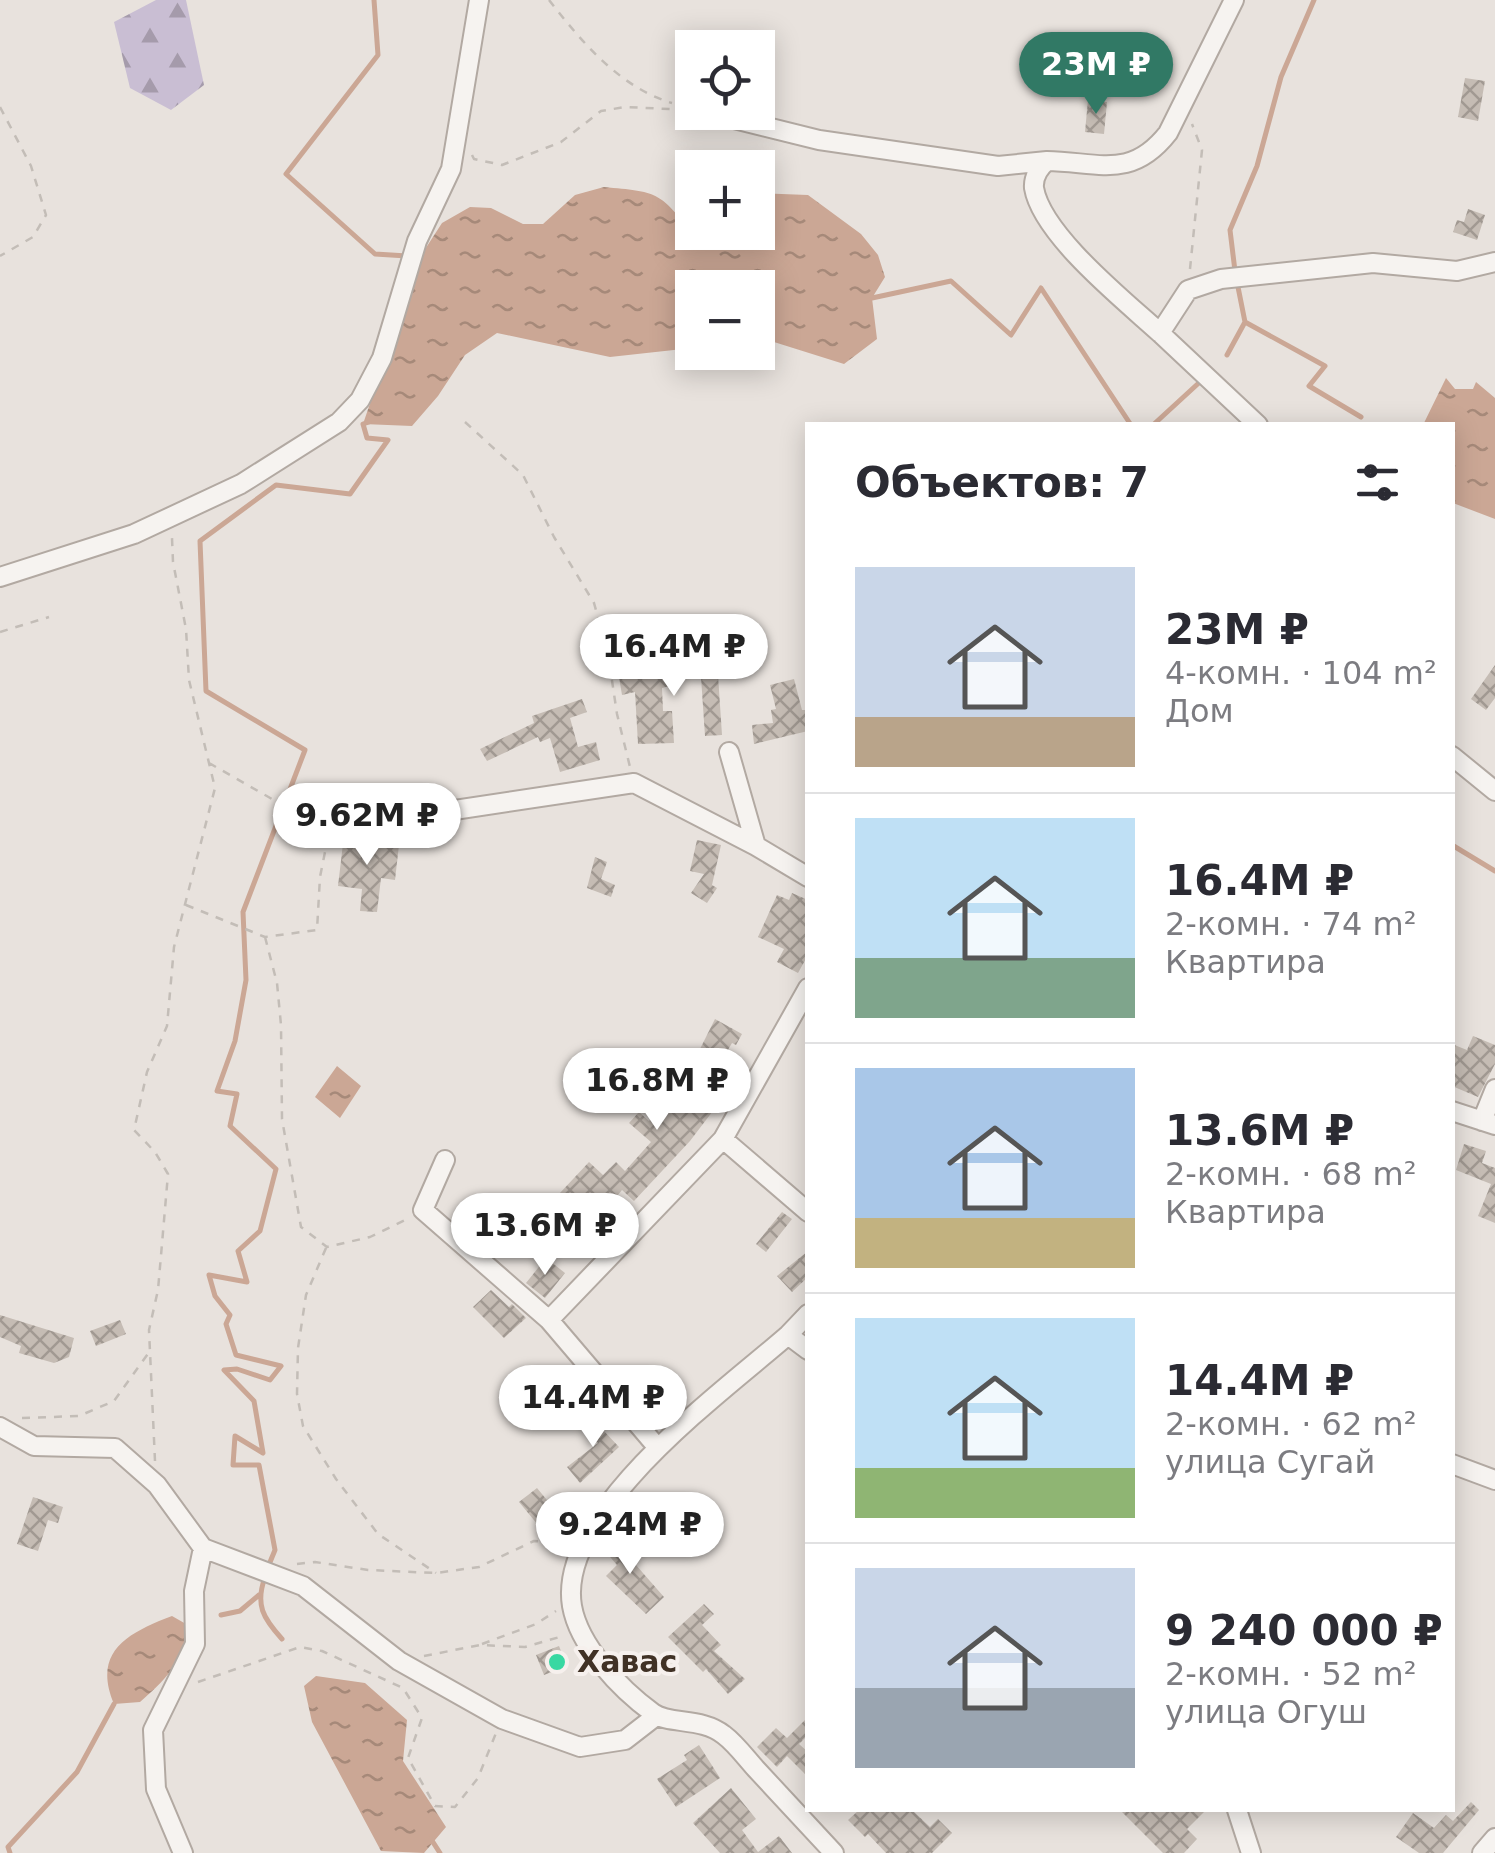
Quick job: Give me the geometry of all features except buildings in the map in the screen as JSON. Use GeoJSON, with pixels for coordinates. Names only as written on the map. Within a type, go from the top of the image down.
{"type":"FeatureCollection","features":[{"type":"Feature","properties":{"kind":"street"},"geometry":{"type":"LineString","coordinates":[[0,576],[134,534],[241,484],[339,422],[360,400],[382,358],[416,241],[452,169],[479,0]]}},
{"type":"Feature","properties":{"kind":"street"},"geometry":{"type":"LineString","coordinates":[[775,129],[819,140],[998,166],[1048,161],[1113,166],[1140,160],[1168,132],[1234,0]]}},
{"type":"Feature","properties":{"kind":"street"},"geometry":{"type":"LineString","coordinates":[[1034,188],[1036,176],[1048,161]]}},
{"type":"Feature","properties":{"kind":"street"},"geometry":{"type":"LineString","coordinates":[[998,166],[1034,188],[1064,242],[1255,422]]}},
{"type":"Feature","properties":{"kind":"street"},"geometry":{"type":"LineString","coordinates":[[1160,333],[1188,290],[1221,279],[1373,263],[1457,271],[1495,262]]}},
{"type":"Feature","properties":{"kind":"street"},"geometry":{"type":"LineString","coordinates":[[729,752],[756,846]]}},
{"type":"Feature","properties":{"kind":"street"},"geometry":{"type":"LineString","coordinates":[[1455,758],[1495,791]]}},
{"type":"Feature","properties":{"kind":"street"},"geometry":{"type":"LineString","coordinates":[[355,825],[634,784],[805,875]]}},
{"type":"Feature","properties":{"kind":"street"},"geometry":{"type":"LineString","coordinates":[[549,1320],[722,1140],[805,993]]}},
{"type":"Feature","properties":{"kind":"street"},"geometry":{"type":"LineString","coordinates":[[1455,1112],[1488,1123],[1495,1088]]}},
{"type":"Feature","properties":{"kind":"street"},"geometry":{"type":"LineString","coordinates":[[722,1140],[805,1209]]}},
{"type":"Feature","properties":{"kind":"street"},"geometry":{"type":"LineString","coordinates":[[445,1160],[424,1210],[549,1320],[658,1448]]}},
{"type":"Feature","properties":{"kind":"street"},"geometry":{"type":"LineString","coordinates":[[805,1317],[658,1448],[608,1502],[576,1556],[571,1603],[590,1652],[656,1716],[698,1722],[724,1734],[834,1853]]}},
{"type":"Feature","properties":{"kind":"street"},"geometry":{"type":"LineString","coordinates":[[788,1334],[805,1348]]}},
{"type":"Feature","properties":{"kind":"street"},"geometry":{"type":"LineString","coordinates":[[0,1428],[34,1446],[115,1448],[157,1484],[203,1548],[303,1586],[399,1660],[502,1719],[580,1746],[625,1740],[656,1716]]}},
{"type":"Feature","properties":{"kind":"street"},"geometry":{"type":"LineString","coordinates":[[1455,1465],[1495,1480]]}},
{"type":"Feature","properties":{"kind":"street"},"geometry":{"type":"LineString","coordinates":[[183,1853],[156,1789],[153,1730],[195,1644],[194,1591],[203,1548]]}},
{"type":"Feature","properties":{"kind":"street"},"geometry":{"type":"LineString","coordinates":[[1238,1812],[1251,1853]]}},
{"type":"Feature","properties":{"kind":"street"},"geometry":{"type":"LineString","coordinates":[[1482,1853],[1495,1838]]}},
{"type":"Feature","properties":{"kind":"path"},"geometry":{"type":"LineString","coordinates":[[549,0],[578,37],[618,74],[645,95],[675,104]]}},
{"type":"Feature","properties":{"kind":"path"},"geometry":{"type":"LineString","coordinates":[[1183,103],[1202,150],[1188,290]]}},
{"type":"Feature","properties":{"kind":"path"},"geometry":{"type":"LineString","coordinates":[[0,107],[31,166],[46,214],[33,237],[0,256]]}},
{"type":"Feature","properties":{"kind":"path"},"geometry":{"type":"LineString","coordinates":[[456,145],[470,150],[474,159],[502,165],[560,142],[601,111],[624,107],[675,109]]}},
{"type":"Feature","properties":{"kind":"path"},"geometry":{"type":"LineString","coordinates":[[465,422],[523,475],[594,602],[634,784]]}},
{"type":"Feature","properties":{"kind":"path"},"geometry":{"type":"LineString","coordinates":[[157,1484],[149,1330],[158,1290],[168,1174],[134,1130],[147,1072],[167,1026],[174,947],[215,788],[189,680],[186,629],[173,562],[172,516]]}},
{"type":"Feature","properties":{"kind":"path"},"geometry":{"type":"LineString","coordinates":[[0,632],[49,617]]}},
{"type":"Feature","properties":{"kind":"path"},"geometry":{"type":"LineString","coordinates":[[208,763],[330,832],[355,825]]}},
{"type":"Feature","properties":{"kind":"path"},"geometry":{"type":"LineString","coordinates":[[185,904],[265,937],[316,930],[320,877],[330,832]]}},
{"type":"Feature","properties":{"kind":"path"},"geometry":{"type":"LineString","coordinates":[[265,937],[277,983],[282,1118],[294,1195],[302,1227],[326,1247]]}},
{"type":"Feature","properties":{"kind":"path"},"geometry":{"type":"LineString","coordinates":[[326,1247],[370,1237],[424,1210]]}},
{"type":"Feature","properties":{"kind":"path"},"geometry":{"type":"LineString","coordinates":[[326,1247],[306,1295],[298,1348],[296,1394],[303,1426],[336,1479],[378,1534],[436,1572]]}},
{"type":"Feature","properties":{"kind":"path"},"geometry":{"type":"LineString","coordinates":[[18,1419],[36,1415],[79,1416],[114,1401],[151,1350]]}},
{"type":"Feature","properties":{"kind":"path"},"geometry":{"type":"LineString","coordinates":[[281,1577],[292,1564],[315,1562],[368,1570],[436,1572],[480,1567],[534,1541],[558,1543],[576,1556]]}},
{"type":"Feature","properties":{"kind":"path"},"geometry":{"type":"LineString","coordinates":[[399,1660],[480,1645],[536,1624],[571,1603]]}},
{"type":"Feature","properties":{"kind":"path"},"geometry":{"type":"LineString","coordinates":[[480,1645],[525,1647],[557,1640],[577,1626]]}},
{"type":"Feature","properties":{"kind":"path"},"geometry":{"type":"LineString","coordinates":[[173,1690],[300,1647],[322,1651],[403,1688],[422,1718],[408,1758],[436,1806],[444,1808],[456,1807],[478,1778],[502,1719]]}},
{"type":"Feature","properties":{"kind":"green space"},"geometry":{"type":"Polygon","coordinates":[[[156,0],[186,0],[204,85],[171,110],[130,88],[114,22],[156,0]]]}},
{"type":"Feature","properties":{"kind":"water"},"geometry":{"type":"Polygon","coordinates":[[[604,187],[656,196],[675,213],[675,250],[775,250],[775,194],[808,195],[861,234],[878,255],[885,277],[872,298],[877,339],[844,364],[775,342],[775,270],[675,270],[675,350],[610,357],[497,333],[465,355],[412,426],[363,424],[420,257],[442,223],[470,207],[491,208],[523,224],[543,224],[575,195],[604,187]]]}},
{"type":"Feature","properties":{"kind":"water"},"geometry":{"type":"Polygon","coordinates":[[[1446,378],[1455,389],[1473,389],[1476,382],[1495,398],[1495,519],[1455,504],[1455,422],[1424,422],[1446,378]]]}},
{"type":"Feature","properties":{"kind":"water"},"geometry":{"type":"Polygon","coordinates":[[[337,1066],[361,1086],[340,1118],[315,1097],[337,1066]]]}},
{"type":"Feature","properties":{"kind":"water"},"geometry":{"type":"Polygon","coordinates":[[[172,1616],[186,1624],[179,1659],[140,1702],[114,1704],[107,1671],[118,1647],[141,1630],[172,1616]]]}},
{"type":"Feature","properties":{"kind":"water"},"geometry":{"type":"Polygon","coordinates":[[[316,1676],[365,1683],[407,1720],[403,1761],[446,1827],[424,1853],[381,1851],[312,1722],[304,1686],[316,1676]]]}},
{"type":"Feature","properties":{"kind":"waterway"},"geometry":{"type":"LineString","coordinates":[[374,0],[378,55],[286,174],[375,254],[407,256]]}},
{"type":"Feature","properties":{"kind":"waterway"},"geometry":{"type":"LineString","coordinates":[[1235,271],[1230,230],[1257,166],[1281,77],[1314,0]]}},
{"type":"Feature","properties":{"kind":"waterway"},"geometry":{"type":"LineString","coordinates":[[871,294],[872,298],[951,281],[1011,335],[1041,288],[1129,422]]}},
{"type":"Feature","properties":{"kind":"waterway"},"geometry":{"type":"LineString","coordinates":[[1237,282],[1245,322]]}},
{"type":"Feature","properties":{"kind":"waterway"},"geometry":{"type":"LineString","coordinates":[[1227,355],[1245,322],[1325,366],[1309,386],[1361,417]]}},
{"type":"Feature","properties":{"kind":"waterway"},"geometry":{"type":"LineString","coordinates":[[1156,422],[1202,380]]}},
{"type":"Feature","properties":{"kind":"waterway"},"geometry":{"type":"LineString","coordinates":[[268,1567],[275,1550],[259,1465],[233,1465],[235,1436],[263,1453],[254,1401],[224,1370],[237,1369],[270,1380],[281,1366],[236,1355],[226,1324],[230,1315],[215,1296],[209,1275],[247,1282],[238,1251],[260,1231],[276,1169],[230,1126],[237,1094],[217,1091],[235,1041],[246,980],[243,912],[305,750],[206,691],[200,541],[276,485],[350,494],[388,440],[367,438],[363,424],[369,422]]}},
{"type":"Feature","properties":{"kind":"waterway"},"geometry":{"type":"LineString","coordinates":[[1455,847],[1495,871]]}},
{"type":"Feature","properties":{"kind":"waterway"},"geometry":{"type":"LineString","coordinates":[[265,1577],[263,1611],[282,1639]]}},
{"type":"Feature","properties":{"kind":"waterway"},"geometry":{"type":"LineString","coordinates":[[221,1615],[240,1611],[259,1595]]}},
{"type":"Feature","properties":{"kind":"waterway"},"geometry":{"type":"LineString","coordinates":[[10,1853],[8,1847],[77,1772],[114,1704]]}},
{"type":"Feature","properties":{"kind":"waterway"},"geometry":{"type":"LineString","coordinates":[[431,1839],[440,1853]]}},
{"type":"Feature","properties":{"kind":"place","name":"Хавас"},"geometry":{"type":"Point","coordinates":[557,1662]}}]}
